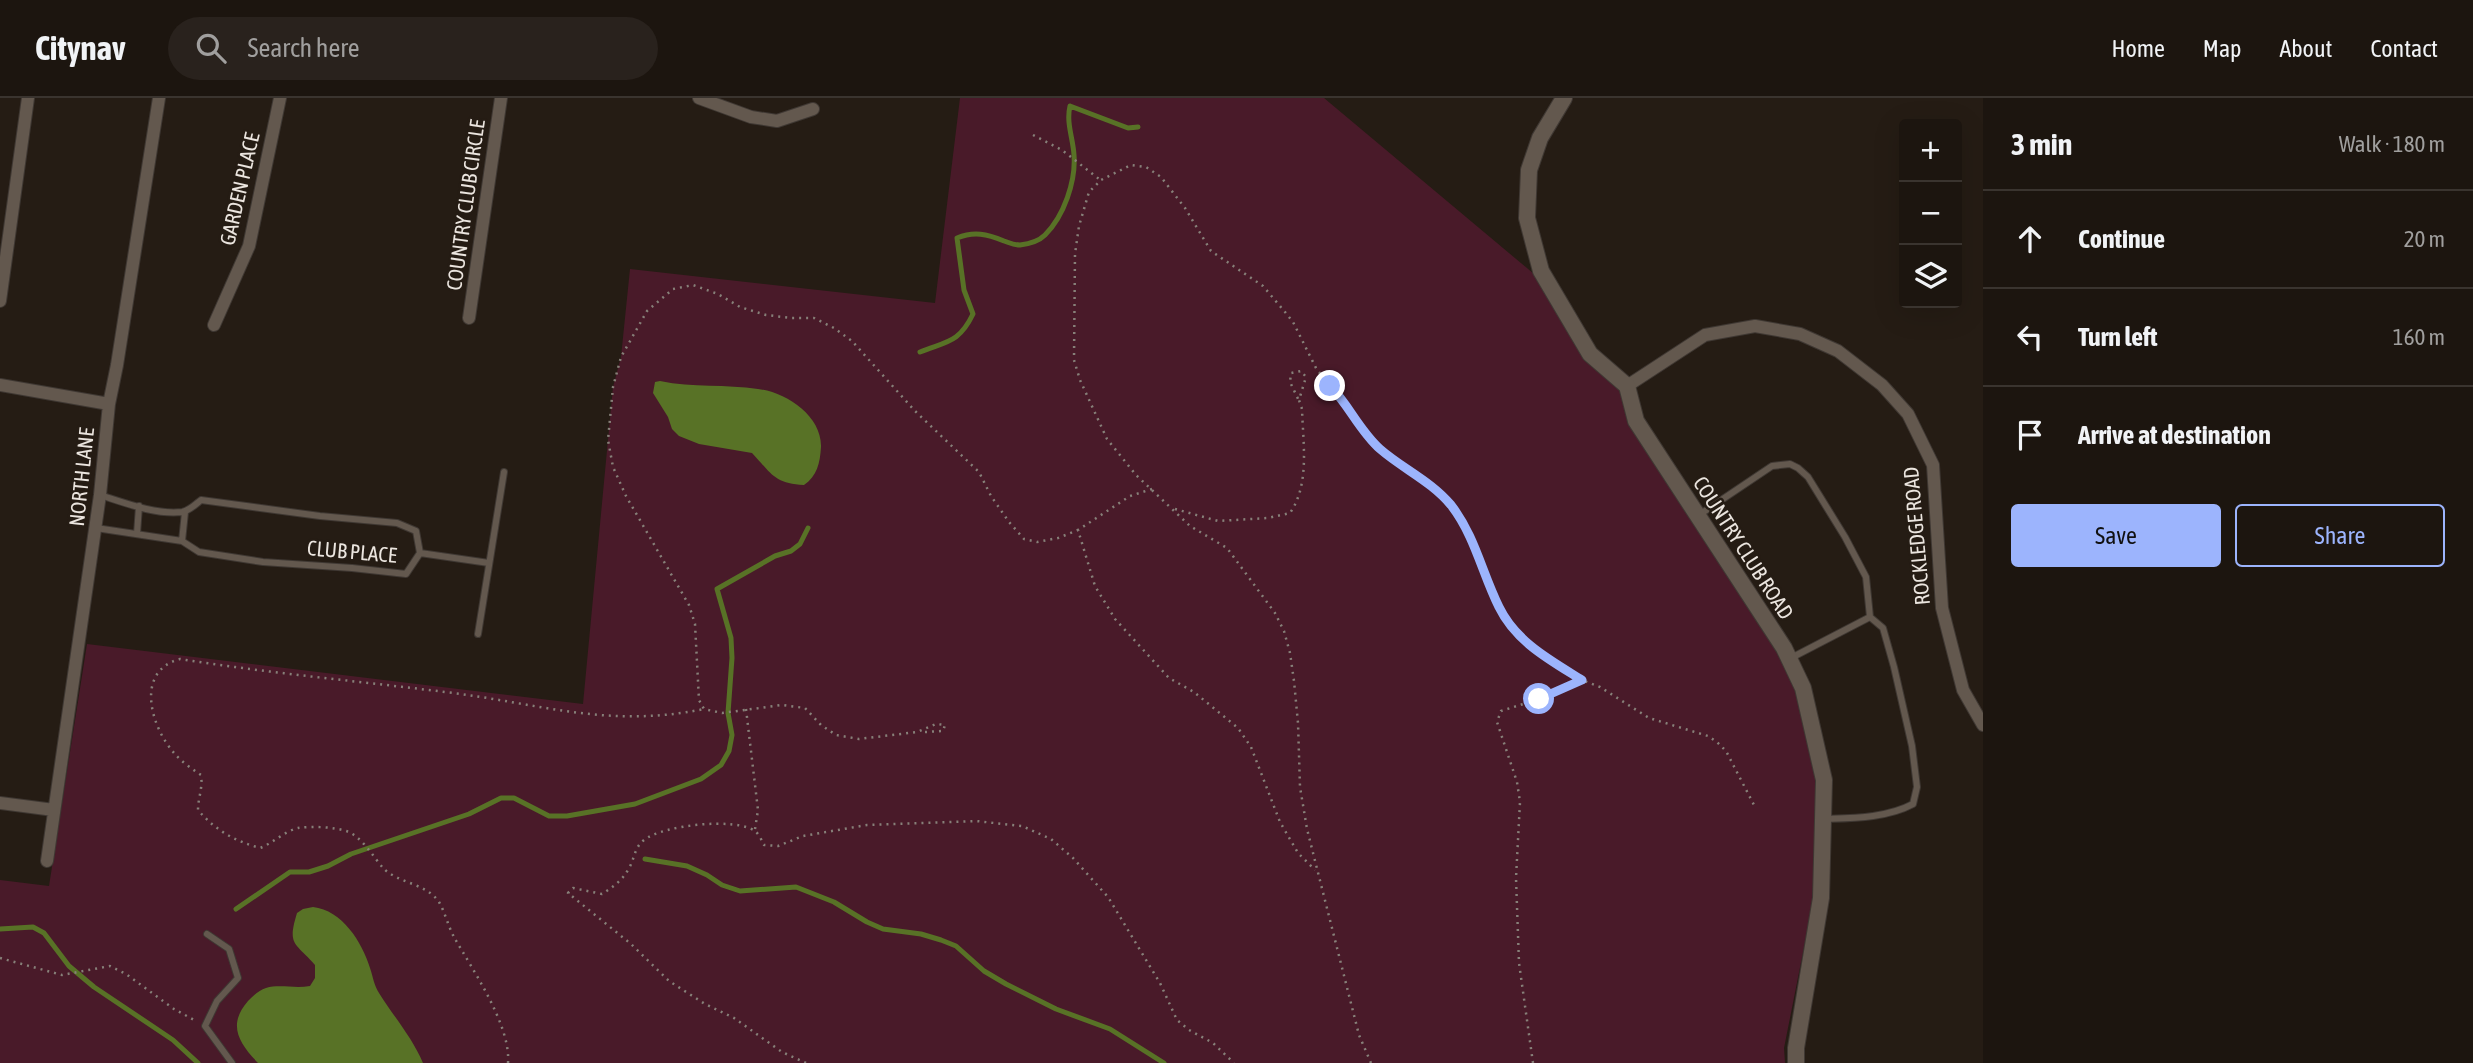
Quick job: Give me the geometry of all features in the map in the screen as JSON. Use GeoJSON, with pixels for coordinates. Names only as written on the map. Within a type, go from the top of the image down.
{"type":"FeatureCollection","features":[{"type":"Feature","properties":{"kind":"street"},"geometry":{"type":"LineString","coordinates":[[0,301],[28,98]]}},
{"type":"Feature","properties":{"kind":"street","name":"NORTH LANE"},"geometry":{"type":"LineString","coordinates":[[47,861],[96,528],[109,404],[159,98]]}},
{"type":"Feature","properties":{"kind":"street","name":"GARDEN PLACE"},"geometry":{"type":"LineString","coordinates":[[214,325],[249,246],[280,98]]}},
{"type":"Feature","properties":{"kind":"street","name":"COUNTRY CLUB CIRCLE"},"geometry":{"type":"LineString","coordinates":[[469,318],[501,98]]}},
{"type":"Feature","properties":{"kind":"street"},"geometry":{"type":"LineString","coordinates":[[699,98],[751,117],[777,121],[813,109]]}},
{"type":"Feature","properties":{"kind":"street"},"geometry":{"type":"LineString","coordinates":[[1564,98],[1540,138],[1529,170],[1527,218],[1541,271],[1591,354],[1627,386]]}},
{"type":"Feature","properties":{"kind":"street","name":"ROCKLEDGE ROAD"},"geometry":{"type":"LineString","coordinates":[[1627,386],[1705,335],[1755,326],[1800,334],[1838,351],[1882,385],[1908,414],[1933,465],[1942,608],[1963,690],[1983,725]]}},
{"type":"Feature","properties":{"kind":"street"},"geometry":{"type":"LineString","coordinates":[[0,385],[109,404]]}},
{"type":"Feature","properties":{"kind":"street","name":"COUNTRY CLUB ROAD"},"geometry":{"type":"LineString","coordinates":[[1627,386],[1636,421],[1789,659],[1803,688],[1824,780],[1821,900],[1796,1048],[1796,1063]]}},
{"type":"Feature","properties":{"kind":"street"},"geometry":{"type":"LineString","coordinates":[[0,803],[54,810]]}},
{"type":"Feature","properties":{"kind":"lane"},"geometry":{"type":"LineString","coordinates":[[1698,516],[1772,466],[1790,464],[1808,477],[1866,577],[1870,617],[1883,628],[1894,667],[1912,746],[1917,787],[1913,804],[1903,810],[1856,818],[1823,819]]}},
{"type":"Feature","properties":{"kind":"lane"},"geometry":{"type":"LineString","coordinates":[[478,634],[504,472]]}},
{"type":"Feature","properties":{"kind":"lane","name":"CLUB PLACE"},"geometry":{"type":"LineString","coordinates":[[96,528],[182,541],[199,552],[263,562],[406,575],[420,553],[416,531],[397,523],[201,500],[185,512],[139,506],[100,495]]}},
{"type":"Feature","properties":{"kind":"lane"},"geometry":{"type":"LineString","coordinates":[[137,534],[139,506]]}},
{"type":"Feature","properties":{"kind":"lane"},"geometry":{"type":"LineString","coordinates":[[182,541],[185,512]]}},
{"type":"Feature","properties":{"kind":"lane"},"geometry":{"type":"LineString","coordinates":[[420,553],[489,563]]}},
{"type":"Feature","properties":{"kind":"lane"},"geometry":{"type":"LineString","coordinates":[[1789,659],[1870,617]]}},
{"type":"Feature","properties":{"kind":"lane"},"geometry":{"type":"LineString","coordinates":[[207,934],[229,949],[238,978],[217,1001],[205,1026],[232,1063]]}},
{"type":"Feature","properties":{"kind":"path"},"geometry":{"type":"LineString","coordinates":[[1034,135],[1062,150],[1099,179]]}},
{"type":"Feature","properties":{"kind":"path"},"geometry":{"type":"LineString","coordinates":[[1371,1063],[1359,1035],[1317,872],[1300,787],[1298,723],[1290,653],[1284,631],[1275,613],[1227,548],[1191,526],[1136,475],[1107,439],[1073,360],[1075,254],[1089,192],[1101,180],[1131,164],[1146,167],[1161,177],[1185,208],[1211,251],[1263,286],[1293,322],[1317,370],[1340,396],[1364,432],[1399,464],[1437,490],[1451,505],[1471,537],[1499,607],[1527,645],[1649,718],[1708,736],[1717,742],[1726,751],[1754,806]]}},
{"type":"Feature","properties":{"kind":"path"},"geometry":{"type":"LineString","coordinates":[[704,709],[699,700],[695,624],[689,605],[626,496],[613,467],[608,440],[613,387],[621,357],[647,311],[673,289],[693,285],[718,294],[740,307],[766,315],[814,318],[834,328],[852,341],[915,411],[979,472],[991,496],[1024,539],[1037,542],[1058,538],[1078,530],[1130,496],[1152,489]]}},
{"type":"Feature","properties":{"kind":"path"},"geometry":{"type":"LineString","coordinates":[[1172,508],[1218,521],[1268,518],[1290,513],[1302,486],[1304,458],[1300,402],[1306,377],[1301,371],[1296,371],[1291,373],[1290,382],[1300,402]]}},
{"type":"Feature","properties":{"kind":"path"},"geometry":{"type":"LineString","coordinates":[[1078,530],[1095,586],[1115,619],[1169,678],[1194,692],[1238,728],[1251,747],[1280,822],[1297,853],[1317,872]]}},
{"type":"Feature","properties":{"kind":"path"},"geometry":{"type":"LineString","coordinates":[[508,1063],[499,1021],[438,901],[425,891],[394,876],[348,831],[298,828],[261,848],[233,839],[214,827],[198,810],[198,799],[203,786],[201,775],[174,753],[155,720],[150,701],[150,686],[168,662],[180,659],[448,692],[569,713],[621,718],[675,715],[704,709],[722,713],[782,705],[805,708],[821,725],[836,735],[859,739],[917,732],[936,724],[945,725],[943,730],[925,732]]}},
{"type":"Feature","properties":{"kind":"path"},"geometry":{"type":"LineString","coordinates":[[1533,1063],[1520,963],[1516,878],[1520,802],[1517,782],[1497,722],[1501,711],[1555,694],[1582,680]]}},
{"type":"Feature","properties":{"kind":"path"},"geometry":{"type":"LineString","coordinates":[[746,709],[758,810],[755,829]]}},
{"type":"Feature","properties":{"kind":"path"},"geometry":{"type":"LineString","coordinates":[[806,1063],[782,1052],[734,1018],[705,1004],[669,981],[631,944],[568,893],[573,888],[602,894],[618,884],[630,867],[636,848],[645,839],[663,831],[690,825],[740,827],[755,831],[764,845],[778,846],[803,836],[900,822],[976,821],[1022,826],[1051,839],[1093,880],[1108,897],[1149,963],[1177,1020],[1213,1043],[1234,1063]]}},
{"type":"Feature","properties":{"kind":"path"},"geometry":{"type":"LineString","coordinates":[[0,958],[62,975],[110,966],[126,974],[174,1009],[205,1026]]}},
{"type":"Feature","properties":{"kind":"shaded area"},"geometry":{"type":"Polygon","coordinates":[[[960,98],[1324,98],[1534,274],[1621,389],[1778,651],[1796,691],[1817,781],[1814,897],[1784,1048],[1785,1063],[0,1063],[0,880],[49,886],[87,644],[583,704],[613,387],[621,357],[630,269],[935,303],[960,98]]]}},
{"type":"Feature","properties":{"kind":"shaded area"},"geometry":{"type":"Polygon","coordinates":[[[655,382],[758,389],[791,400],[809,416],[820,436],[821,453],[815,473],[804,485],[786,482],[769,472],[752,453],[699,444],[679,436],[672,429],[653,393],[655,382]]]}},
{"type":"Feature","properties":{"kind":"shaded area"},"geometry":{"type":"Polygon","coordinates":[[[313,907],[333,914],[356,938],[377,990],[423,1063],[258,1063],[245,1048],[237,1026],[238,1018],[248,1001],[266,988],[310,986],[315,978],[315,965],[293,938],[297,913],[313,907]]]}},
{"type":"Feature","properties":{"kind":"waterway"},"geometry":{"type":"LineString","coordinates":[[920,352],[957,336],[973,314],[964,290],[957,238],[980,234],[1023,245],[1043,237],[1058,218],[1073,176],[1070,106],[1128,128],[1138,127]]}},
{"type":"Feature","properties":{"kind":"waterway"},"geometry":{"type":"LineString","coordinates":[[236,909],[290,872],[309,872],[328,866],[351,854],[469,814],[501,798],[514,798],[549,816],[567,816],[635,804],[701,779],[721,765],[729,751],[732,735],[728,713],[731,638],[717,589],[775,556],[791,551],[800,544],[808,528]]}},
{"type":"Feature","properties":{"kind":"waterway"},"geometry":{"type":"LineString","coordinates":[[645,859],[687,866],[722,885],[740,891],[796,887],[834,902],[883,929],[921,934],[941,940],[956,946],[984,971],[1006,984],[1056,1009],[1110,1029],[1164,1063]]}},
{"type":"Feature","properties":{"kind":"waterway"},"geometry":{"type":"LineString","coordinates":[[0,929],[33,927],[44,933],[69,966],[94,987],[173,1040],[198,1063]]}},
{"type":"Feature","properties":{"kind":"route"},"geometry":{"type":"LineString","coordinates":[[1330,386],[1379,448],[1422,478],[1451,505],[1471,537],[1499,607],[1527,645],[1582,680],[1539,699]]}}]}
